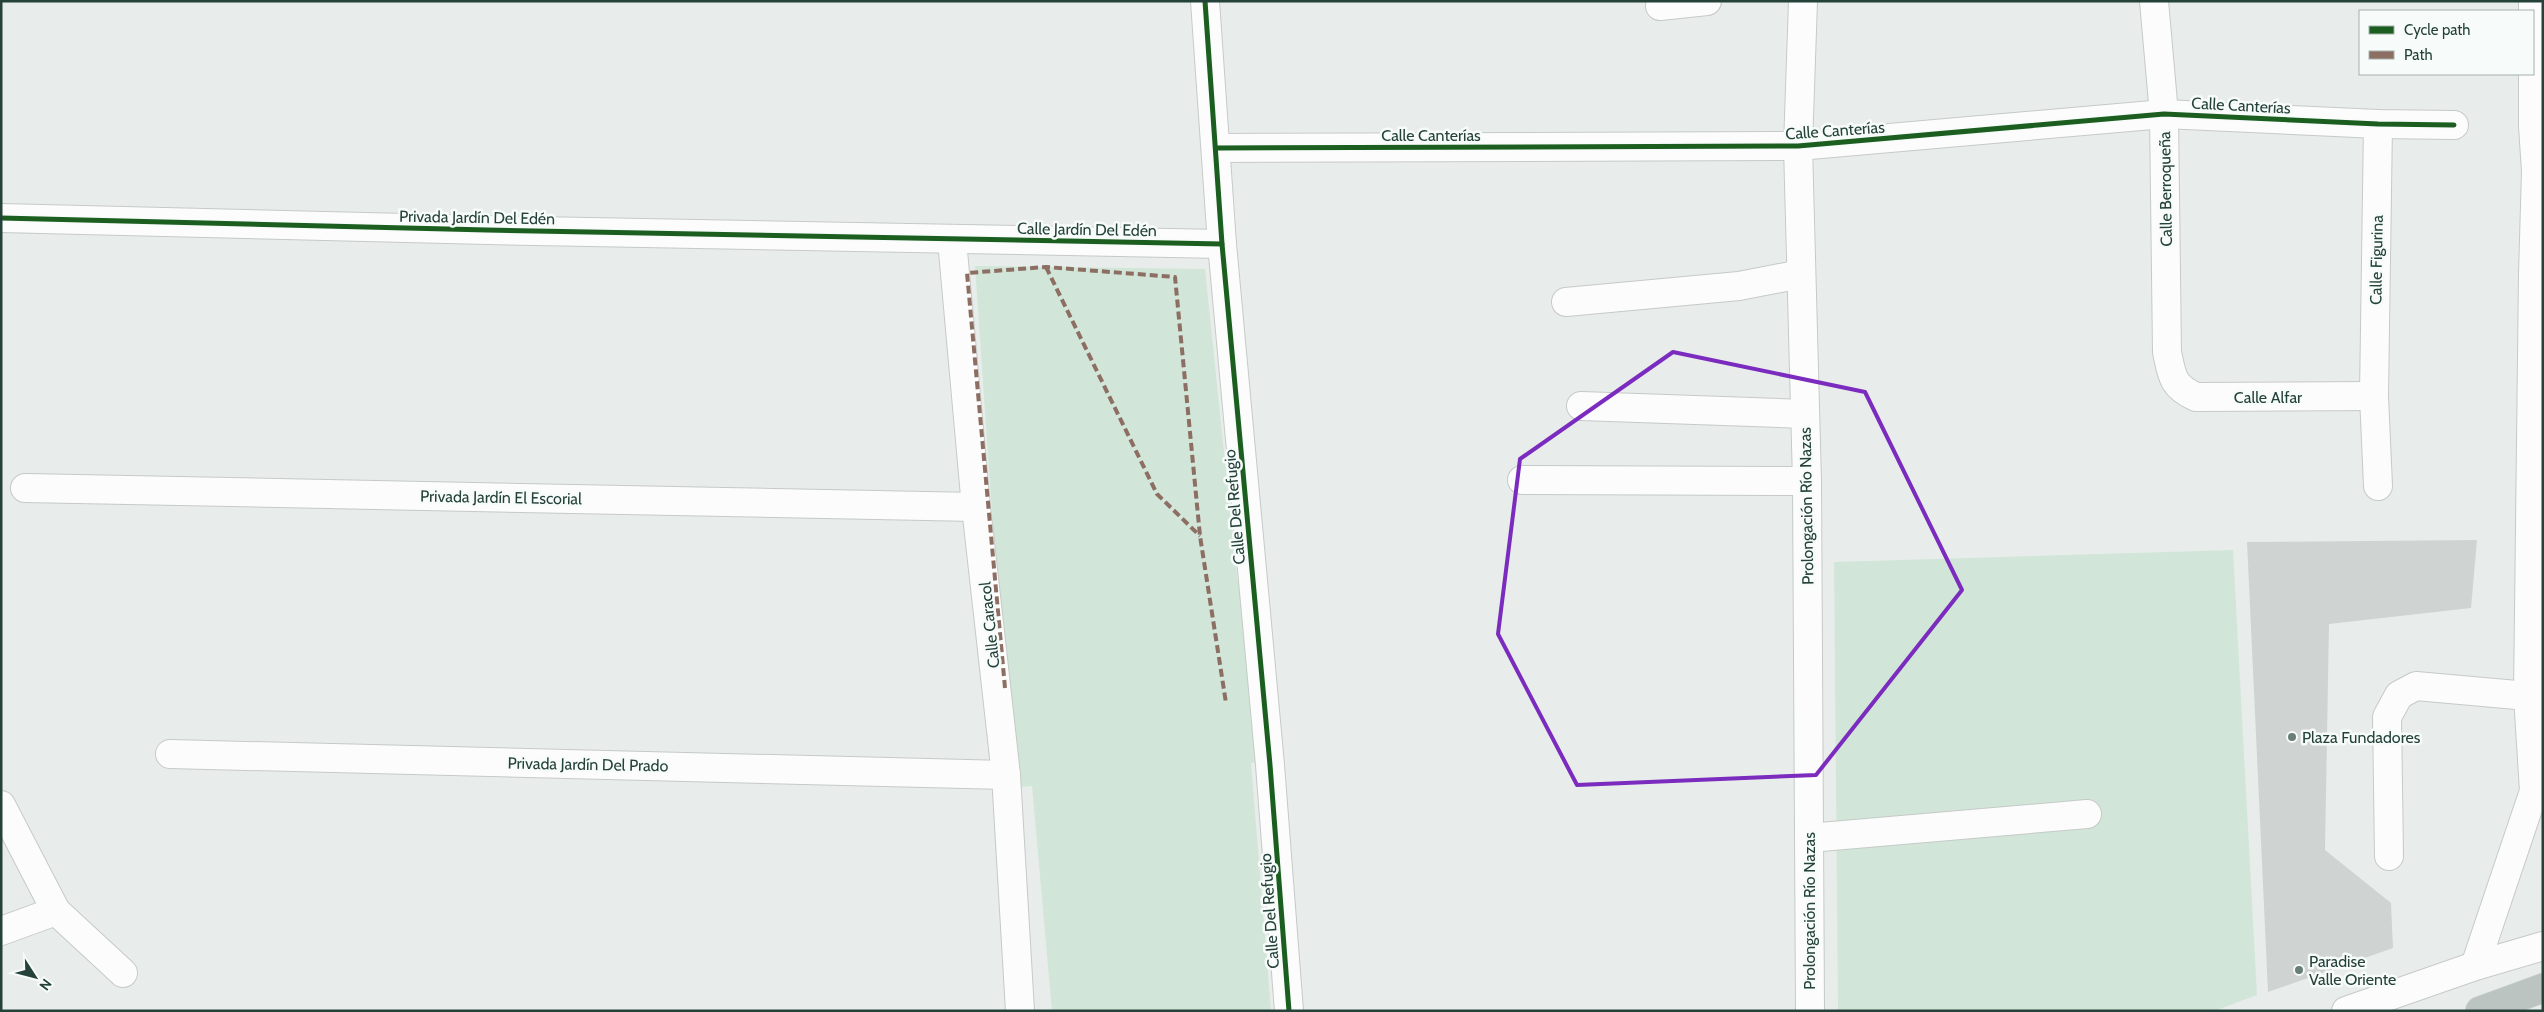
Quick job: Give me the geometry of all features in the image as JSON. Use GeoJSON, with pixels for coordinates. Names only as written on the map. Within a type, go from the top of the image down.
{"type":"FeatureCollection","features":[{"type":"Feature","properties":{"kind":"highway"},"geometry":{"type":"LineString","coordinates":[[2480,1011],[2543,988]]}},
{"type":"Feature","properties":{"kind":"street","name":"Calle Del Refugio"},"geometry":{"type":"LineString","coordinates":[[1205,1],[1217,148],[1222,244],[1270,765],[1289,1011]]}},
{"type":"Feature","properties":{"kind":"street"},"geometry":{"type":"LineString","coordinates":[[1660,6],[1707,1]]}},
{"type":"Feature","properties":{"kind":"street","name":"Prolongación Río Nazas"},"geometry":{"type":"LineString","coordinates":[[1803,1],[1798,146],[1807,481],[1810,1011]]}},
{"type":"Feature","properties":{"kind":"street","name":"Calle Berroqueña"},"geometry":{"type":"LineString","coordinates":[[2154,1],[2164,114],[2167,352],[2172,376]]}},
{"type":"Feature","properties":{"kind":"street"},"geometry":{"type":"LineString","coordinates":[[2475,966],[2538,795],[2537,737],[2528,696],[2540,172],[2533,126],[2533,75]]}},
{"type":"Feature","properties":{"kind":"street","name":"Calle Canterías"},"geometry":{"type":"LineString","coordinates":[[1217,148],[1798,146],[2164,114],[2378,124],[2454,125]]}},
{"type":"Feature","properties":{"kind":"street","name":"Calle Figurina"},"geometry":{"type":"LineString","coordinates":[[2378,124],[2374,396],[2378,486]]}},
{"type":"Feature","properties":{"kind":"street","name":"Privada Jardín Del Edén"},"geometry":{"type":"LineString","coordinates":[[1,218],[952,240]]}},
{"type":"Feature","properties":{"kind":"street","name":"Calle Jardín Del Edén"},"geometry":{"type":"LineString","coordinates":[[952,240],[1222,244]]}},
{"type":"Feature","properties":{"kind":"street","name":"Calle Caracol"},"geometry":{"type":"LineString","coordinates":[[952,240],[976,506],[1006,775],[1020,1011]]}},
{"type":"Feature","properties":{"kind":"street"},"geometry":{"type":"LineString","coordinates":[[1566,302],[1739,286],[1801,274]]}},
{"type":"Feature","properties":{"kind":"street","name":"Calle Alfar"},"geometry":{"type":"LineString","coordinates":[[2172,376],[2181,390],[2196,397],[2374,396]]}},
{"type":"Feature","properties":{"kind":"street"},"geometry":{"type":"LineString","coordinates":[[1581,406],[1805,414]]}},
{"type":"Feature","properties":{"kind":"street"},"geometry":{"type":"LineString","coordinates":[[1522,480],[1807,481]]}},
{"type":"Feature","properties":{"kind":"street","name":"Privada Jardín El Escorial"},"geometry":{"type":"LineString","coordinates":[[25,488],[976,506]]}},
{"type":"Feature","properties":{"kind":"street"},"geometry":{"type":"LineString","coordinates":[[2389,856],[2387,717],[2399,695],[2416,686],[2528,696]]}},
{"type":"Feature","properties":{"kind":"street","name":"Privada Jardín Del Prado"},"geometry":{"type":"LineString","coordinates":[[170,754],[1006,775]]}},
{"type":"Feature","properties":{"kind":"street"},"geometry":{"type":"LineString","coordinates":[[1,805],[56,911],[123,973]]}},
{"type":"Feature","properties":{"kind":"street"},"geometry":{"type":"LineString","coordinates":[[1809,838],[2087,814]]}},
{"type":"Feature","properties":{"kind":"street"},"geometry":{"type":"LineString","coordinates":[[1,931],[56,911]]}},
{"type":"Feature","properties":{"kind":"street"},"geometry":{"type":"LineString","coordinates":[[2346,1011],[2475,966],[2543,946]]}},
{"type":"Feature","properties":{"kind":"highlighted area"},"geometry":{"type":"Polygon","coordinates":[[[1673,352],[1865,392],[1962,590],[1816,775],[1577,785],[1498,634],[1520,459],[1673,352]]]}},
{"type":"Feature","properties":{"kind":"green space"},"geometry":{"type":"Polygon","coordinates":[[[975,266],[1205,269],[1237,577],[1271,760],[1251,763],[1271,1011],[1052,1011],[1032,786],[1011,788],[975,266]]]}},
{"type":"Feature","properties":{"kind":"green space"},"geometry":{"type":"Polygon","coordinates":[[[2233,550],[2257,995],[2214,1011],[1838,1011],[1834,562],[2233,550]]]}},
{"type":"Feature","properties":{"kind":"building","name":"Plaza Fundadores"},"geometry":{"type":"Polygon","coordinates":[[[2477,540],[2471,608],[2329,624],[2325,850],[2391,903],[2393,948],[2268,992],[2247,542],[2477,540]]]}},
{"type":"Feature","properties":{"kind":"marked path"},"geometry":{"type":"LineString","coordinates":[[1046,267],[1157,494],[1200,536]]}},
{"type":"Feature","properties":{"kind":"marked path"},"geometry":{"type":"LineString","coordinates":[[1005,688],[967,273],[1046,267],[1175,277],[1200,536],[1226,703]]}},
{"type":"Feature","properties":{"kind":"cycle path"},"geometry":{"type":"LineString","coordinates":[[1205,1],[1222,244],[1270,765],[1289,1011]]}},
{"type":"Feature","properties":{"kind":"cycle path"},"geometry":{"type":"LineString","coordinates":[[1217,148],[1798,146],[2164,114],[2378,124],[2454,125]]}},
{"type":"Feature","properties":{"kind":"cycle path"},"geometry":{"type":"LineString","coordinates":[[1,218],[487,230],[1222,244]]}},
{"type":"Feature","properties":{"kind":"place","name":"Plaza Fundadores"},"geometry":{"type":"Point","coordinates":[2292,737]}},
{"type":"Feature","properties":{"kind":"place","name":"Paradise Valle Oriente"},"geometry":{"type":"Point","coordinates":[2299,970]}}]}
